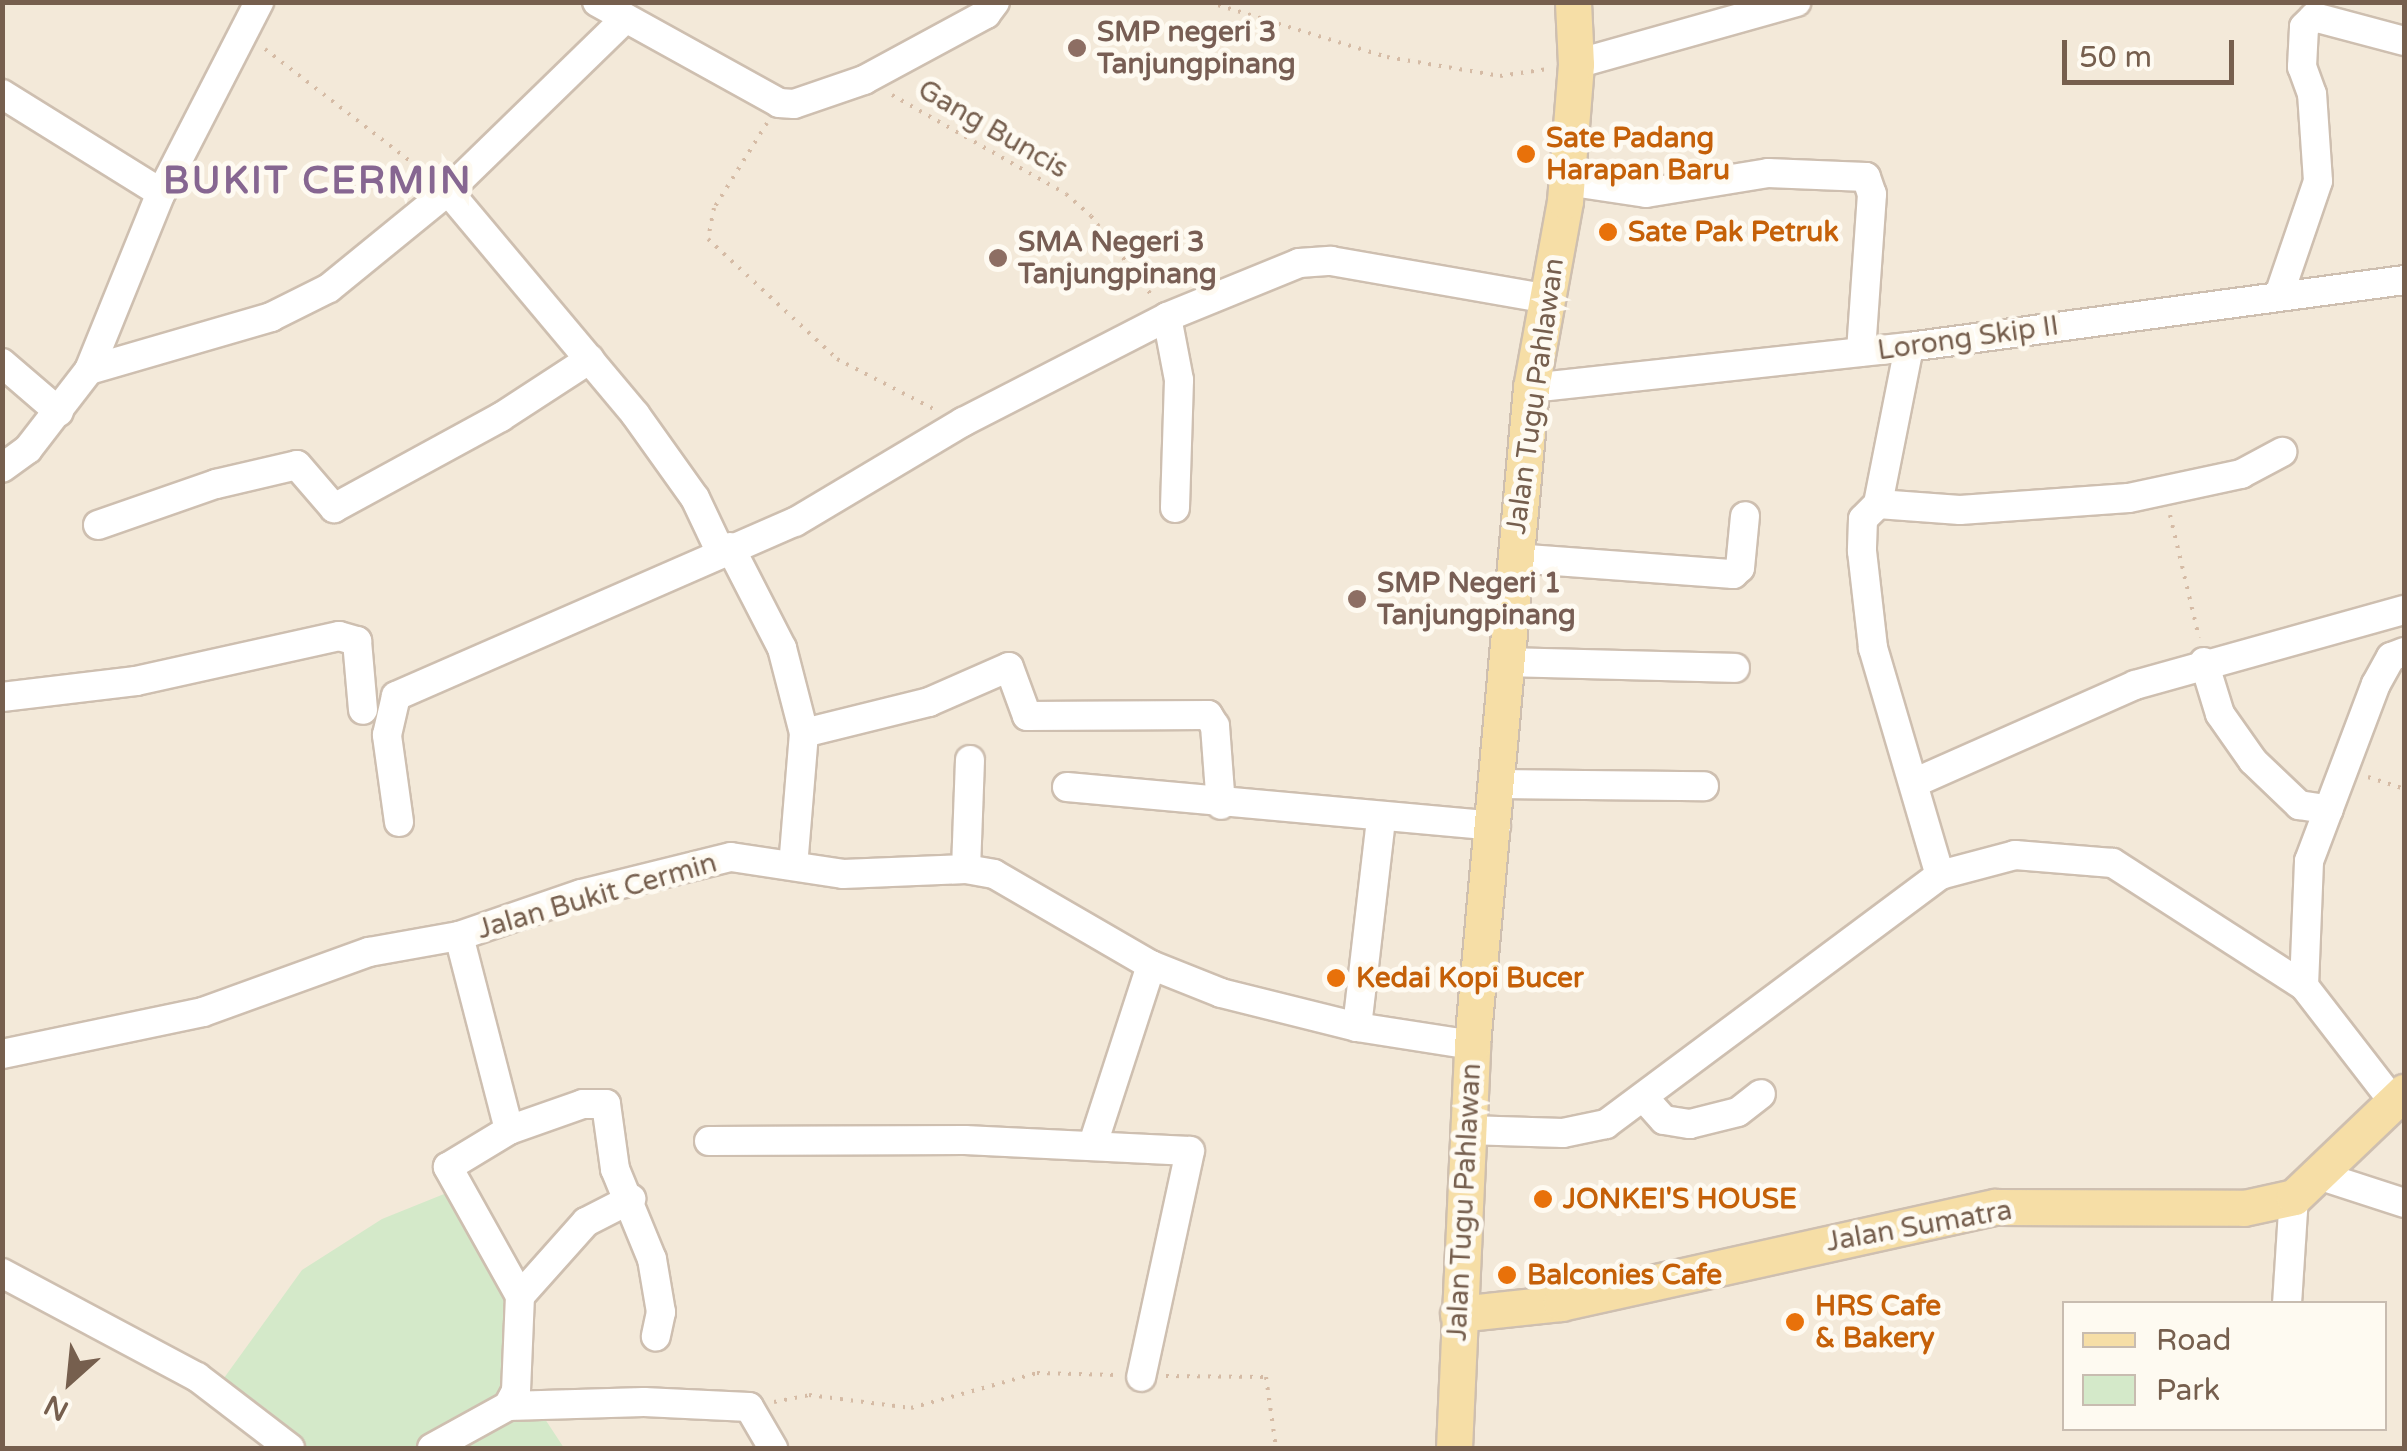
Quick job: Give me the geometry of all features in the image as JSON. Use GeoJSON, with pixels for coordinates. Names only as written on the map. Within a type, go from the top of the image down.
{"type":"FeatureCollection","features":[{"type":"Feature","properties":{"kind":"main road","name":"Jalan Tugu Pahlawan"},"geometry":{"type":"LineString","coordinates":[[1454,1448],[1472,1045],[1496,826],[1514,558],[1531,388],[1566,181],[1576,64],[1572,2]]}},
{"type":"Feature","properties":{"kind":"main road"},"geometry":{"type":"LineString","coordinates":[[2304,1186],[2398,1096]]}},
{"type":"Feature","properties":{"kind":"main road","name":"Jalan Sumatra"},"geometry":{"type":"LineString","coordinates":[[1458,1314],[1561,1304],[1996,1207],[2244,1208],[2304,1186]]}},
{"type":"Feature","properties":{"kind":"street"},"geometry":{"type":"LineString","coordinates":[[2,468],[59,412],[89,370],[161,192],[259,2]]}},
{"type":"Feature","properties":{"kind":"street"},"geometry":{"type":"LineString","coordinates":[[597,2],[779,103],[864,80],[995,2]]}},
{"type":"Feature","properties":{"kind":"street"},"geometry":{"type":"LineString","coordinates":[[1576,64],[1796,2]]}},
{"type":"Feature","properties":{"kind":"street"},"geometry":{"type":"LineString","coordinates":[[2279,295],[2318,180],[2312,94],[2302,67],[2304,27],[2314,17],[2404,41]]}},
{"type":"Feature","properties":{"kind":"street"},"geometry":{"type":"LineString","coordinates":[[89,370],[298,306],[366,260],[448,191],[625,19]]}},
{"type":"Feature","properties":{"kind":"street"},"geometry":{"type":"LineString","coordinates":[[2,94],[161,192]]}},
{"type":"Feature","properties":{"kind":"street"},"geometry":{"type":"LineString","coordinates":[[1566,181],[1646,193],[1768,174],[1866,177],[1872,194],[1861,352]]}},
{"type":"Feature","properties":{"kind":"street"},"geometry":{"type":"LineString","coordinates":[[448,191],[590,359],[694,498],[782,648],[804,733],[793,866]]}},
{"type":"Feature","properties":{"kind":"street"},"geometry":{"type":"LineString","coordinates":[[399,822],[387,735],[396,696],[725,549],[795,522],[963,422],[1167,317],[1300,263],[1331,261],[1544,298]]}},
{"type":"Feature","properties":{"kind":"street","name":"Lorong Skip II"},"geometry":{"type":"LineString","coordinates":[[1531,388],[1909,347],[2404,280]]}},
{"type":"Feature","properties":{"kind":"street"},"geometry":{"type":"LineString","coordinates":[[1167,317],[1179,380],[1175,508]]}},
{"type":"Feature","properties":{"kind":"street"},"geometry":{"type":"LineString","coordinates":[[1909,347],[1878,504],[1862,526],[1865,594],[1874,648],[1940,875]]}},
{"type":"Feature","properties":{"kind":"street"},"geometry":{"type":"LineString","coordinates":[[98,525],[297,464],[334,508],[501,417],[590,359]]}},
{"type":"Feature","properties":{"kind":"street"},"geometry":{"type":"LineString","coordinates":[[2,363],[59,412]]}},
{"type":"Feature","properties":{"kind":"street"},"geometry":{"type":"LineString","coordinates":[[1878,504],[1996,508],[2164,492],[2241,474],[2282,452]]}},
{"type":"Feature","properties":{"kind":"street"},"geometry":{"type":"LineString","coordinates":[[1514,558],[1732,574],[1740,568],[1745,516]]}},
{"type":"Feature","properties":{"kind":"street"},"geometry":{"type":"LineString","coordinates":[[1914,783],[2076,707],[2204,662],[2404,610]]}},
{"type":"Feature","properties":{"kind":"street"},"geometry":{"type":"LineString","coordinates":[[2,697],[136,681],[339,636],[356,641],[364,710]]}},
{"type":"Feature","properties":{"kind":"street"},"geometry":{"type":"LineString","coordinates":[[2304,986],[2311,930],[2306,883],[2376,684],[2392,657],[2404,652]]}},
{"type":"Feature","properties":{"kind":"street"},"geometry":{"type":"LineString","coordinates":[[1509,662],[1735,668]]}},
{"type":"Feature","properties":{"kind":"street"},"geometry":{"type":"LineString","coordinates":[[2204,662],[2220,714],[2253,761],[2299,805],[2329,810]]}},
{"type":"Feature","properties":{"kind":"street"},"geometry":{"type":"LineString","coordinates":[[804,733],[929,702],[1009,667],[1026,716],[1208,715],[1216,726],[1221,805]]}},
{"type":"Feature","properties":{"kind":"street"},"geometry":{"type":"LineString","coordinates":[[966,869],[970,760]]}},
{"type":"Feature","properties":{"kind":"street"},"geometry":{"type":"LineString","coordinates":[[1498,784],[1704,786]]}},
{"type":"Feature","properties":{"kind":"street"},"geometry":{"type":"LineString","coordinates":[[1067,787],[1221,805],[1496,826]]}},
{"type":"Feature","properties":{"kind":"street"},"geometry":{"type":"LineString","coordinates":[[1358,1027],[1381,818]]}},
{"type":"Feature","properties":{"kind":"street"},"geometry":{"type":"LineString","coordinates":[[1467,1130],[1592,1130],[1645,1099],[1940,875],[2015,854],[2112,863],[2304,986],[2398,1096]]}},
{"type":"Feature","properties":{"kind":"street","name":"Jalan Bukit Cermin"},"geometry":{"type":"LineString","coordinates":[[2,1054],[204,1012],[369,952],[459,936],[662,871],[731,857],[843,874],[966,869],[994,874],[1151,965],[1221,993],[1358,1027],[1472,1045]]}},
{"type":"Feature","properties":{"kind":"street"},"geometry":{"type":"LineString","coordinates":[[459,936],[509,1130]]}},
{"type":"Feature","properties":{"kind":"street"},"geometry":{"type":"LineString","coordinates":[[1093,1144],[1151,965]]}},
{"type":"Feature","properties":{"kind":"street"},"geometry":{"type":"LineString","coordinates":[[1645,1099],[1664,1120],[1690,1124],[1738,1112],[1760,1094]]}},
{"type":"Feature","properties":{"kind":"street"},"geometry":{"type":"LineString","coordinates":[[508,1406],[516,1391],[520,1296],[448,1167],[509,1130],[584,1104],[606,1104],[615,1170],[631,1199],[652,1259],[661,1312],[656,1336]]}},
{"type":"Feature","properties":{"kind":"street"},"geometry":{"type":"LineString","coordinates":[[709,1140],[1093,1144],[1190,1151],[1142,1377]]}},
{"type":"Feature","properties":{"kind":"street"},"geometry":{"type":"LineString","coordinates":[[2288,1301],[2304,1186],[2404,1203]]}},
{"type":"Feature","properties":{"kind":"street"},"geometry":{"type":"LineString","coordinates":[[520,1296],[586,1222],[631,1199]]}},
{"type":"Feature","properties":{"kind":"street"},"geometry":{"type":"LineString","coordinates":[[2,1274],[197,1377],[290,1448]]}},
{"type":"Feature","properties":{"kind":"street"},"geometry":{"type":"LineString","coordinates":[[432,1448],[508,1406],[750,1407],[773,1448]]}},
{"type":"Feature","properties":{"kind":"path"},"geometry":{"type":"LineString","coordinates":[[1208,2],[1387,58],[1500,76],[1576,64]]}},
{"type":"Feature","properties":{"kind":"path"},"geometry":{"type":"LineString","coordinates":[[245,34],[448,191]]}},
{"type":"Feature","properties":{"kind":"path","name":"Gang Buncis"},"geometry":{"type":"LineString","coordinates":[[864,80],[1066,194],[1092,216],[1167,317]]}},
{"type":"Feature","properties":{"kind":"path"},"geometry":{"type":"LineString","coordinates":[[779,103],[714,208],[708,239],[837,359],[963,422]]}},
{"type":"Feature","properties":{"kind":"path"},"geometry":{"type":"LineString","coordinates":[[2164,492],[2204,662]]}},
{"type":"Feature","properties":{"kind":"path"},"geometry":{"type":"LineString","coordinates":[[2344,771],[2404,790]]}},
{"type":"Feature","properties":{"kind":"path"},"geometry":{"type":"LineString","coordinates":[[750,1407],[809,1396],[911,1408],[1036,1373],[1266,1376],[1276,1448]]}},
{"type":"Feature","properties":{"kind":"shaded area"},"geometry":{"type":"Polygon","coordinates":[[[3,3],[2404,3],[2404,1448],[3,1448],[3,3]]]}},
{"type":"Feature","properties":{"kind":"green space"},"geometry":{"type":"Polygon","coordinates":[[[459,1188],[520,1296],[524,1387],[564,1448],[290,1448],[269,1411],[224,1378],[302,1270],[382,1219],[459,1188]]]}},
{"type":"Feature","properties":{"kind":"place","name":"SMP negeri 3 Tanjungpinang"},"geometry":{"type":"Point","coordinates":[1077,48]}},
{"type":"Feature","properties":{"kind":"place","name":"Sate Padang Harapan Baru"},"geometry":{"type":"Point","coordinates":[1526,154]}},
{"type":"Feature","properties":{"kind":"place","name":"Sate Pak Petruk"},"geometry":{"type":"Point","coordinates":[1608,232]}},
{"type":"Feature","properties":{"kind":"place","name":"SMA Negeri 3 Tanjungpinang"},"geometry":{"type":"Point","coordinates":[998,258]}},
{"type":"Feature","properties":{"kind":"place","name":"SMP Negeri 1 Tanjungpinang"},"geometry":{"type":"Point","coordinates":[1357,599]}},
{"type":"Feature","properties":{"kind":"place","name":"Kedai Kopi Bucer"},"geometry":{"type":"Point","coordinates":[1336,978]}},
{"type":"Feature","properties":{"kind":"place","name":"JONKEI'S HOUSE"},"geometry":{"type":"Point","coordinates":[1543,1199]}},
{"type":"Feature","properties":{"kind":"place","name":"Balconies Cafe"},"geometry":{"type":"Point","coordinates":[1507,1275]}},
{"type":"Feature","properties":{"kind":"place","name":"HRS Cafe & Bakery"},"geometry":{"type":"Point","coordinates":[1795,1322]}},
{"type":"Feature","properties":{"kind":"district","name":"BUKIT CERMIN"},"geometry":{"type":"Point","coordinates":[318,182]}}]}
